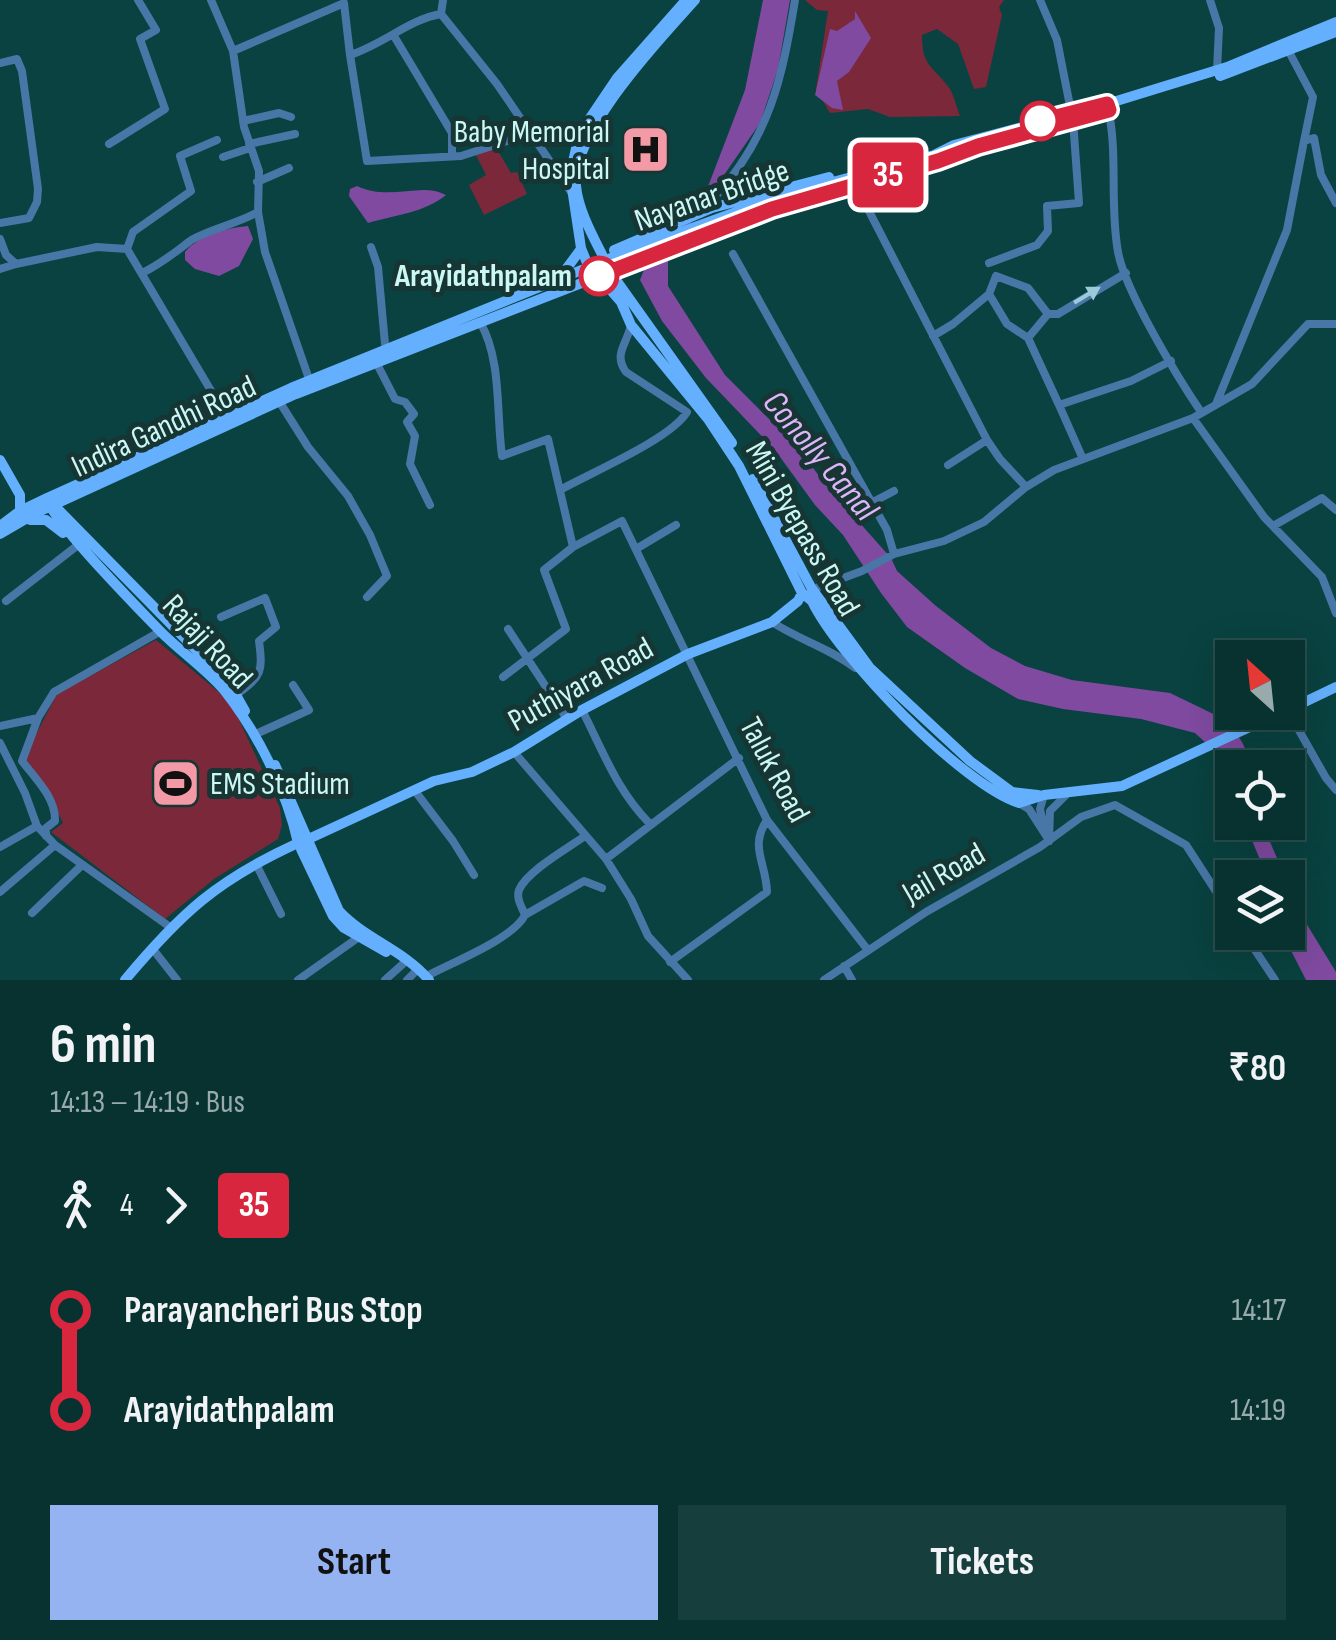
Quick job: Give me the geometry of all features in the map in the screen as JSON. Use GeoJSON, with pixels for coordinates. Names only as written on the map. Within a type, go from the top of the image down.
{"type":"FeatureCollection","features":[{"type":"Feature","properties":{"kind":"main road"},"geometry":{"type":"LineString","coordinates":[[686,0],[620,82],[582,154],[574,193],[604,274],[630,298],[715,415],[750,473],[807,591],[870,668],[970,761],[1012,792],[1067,794],[1122,786],[1244,730]]}},
{"type":"Feature","properties":{"kind":"main road"},"geometry":{"type":"LineString","coordinates":[[620,82],[695,0]]}},
{"type":"Feature","properties":{"kind":"main road"},"geometry":{"type":"LineString","coordinates":[[1108,107],[1287,48],[1336,22]]}},
{"type":"Feature","properties":{"kind":"main road"},"geometry":{"type":"LineString","coordinates":[[294,391],[308,376],[598,258],[713,203],[732,202],[955,149],[1108,107],[1336,32]]}},
{"type":"Feature","properties":{"kind":"main road"},"geometry":{"type":"LineString","coordinates":[[294,391],[639,263],[772,209],[938,161],[955,149]]}},
{"type":"Feature","properties":{"kind":"main road","name":"Nayanar Bridge"},"geometry":{"type":"LineString","coordinates":[[454,322],[756,204],[955,149]]}},
{"type":"Feature","properties":{"kind":"main road","name":"Mini Byepass Road"},"geometry":{"type":"LineString","coordinates":[[574,193],[581,248],[598,258],[631,325],[708,419],[740,466],[812,601],[862,673],[986,789],[1019,803]]}},
{"type":"Feature","properties":{"kind":"main road"},"geometry":{"type":"LineString","coordinates":[[732,202],[743,208],[737,223]]}},
{"type":"Feature","properties":{"kind":"main road"},"geometry":{"type":"LineString","coordinates":[[564,272],[581,248]]}},
{"type":"Feature","properties":{"kind":"main road"},"geometry":{"type":"LineString","coordinates":[[630,298],[630,276],[639,263]]}},
{"type":"Feature","properties":{"kind":"main road","name":"Indira Gandhi Road"},"geometry":{"type":"LineString","coordinates":[[50,504],[226,416],[454,322]]}},
{"type":"Feature","properties":{"kind":"main road","name":"Indira Gandhi Road"},"geometry":{"type":"LineString","coordinates":[[0,526],[279,402],[294,391]]}},
{"type":"Feature","properties":{"kind":"main road"},"geometry":{"type":"LineString","coordinates":[[0,460],[20,495],[21,516],[46,520],[84,546],[236,694],[290,793],[304,844],[333,916],[344,928],[416,973]]}},
{"type":"Feature","properties":{"kind":"main road"},"geometry":{"type":"LineString","coordinates":[[84,546],[69,510],[74,500],[89,489]]}},
{"type":"Feature","properties":{"kind":"main road","name":"Rajaji Road"},"geometry":{"type":"LineString","coordinates":[[50,504],[161,632],[222,688],[264,756],[304,844]]}},
{"type":"Feature","properties":{"kind":"main road","name":"Indira Gandhi Road"},"geometry":{"type":"LineString","coordinates":[[0,534],[21,516]]}},
{"type":"Feature","properties":{"kind":"main road","name":"Puthiyara Road"},"geometry":{"type":"LineString","coordinates":[[304,844],[434,782],[472,772],[514,752],[582,710],[688,654],[772,622],[807,591]]}},
{"type":"Feature","properties":{"kind":"main road"},"geometry":{"type":"LineString","coordinates":[[1305,702],[1336,686]]}},
{"type":"Feature","properties":{"kind":"main road"},"geometry":{"type":"LineString","coordinates":[[1019,803],[1044,795]]}},
{"type":"Feature","properties":{"kind":"main road"},"geometry":{"type":"LineString","coordinates":[[244,871],[258,868],[304,844]]}},
{"type":"Feature","properties":{"kind":"main road"},"geometry":{"type":"LineString","coordinates":[[124,980],[170,926],[201,899],[244,871],[304,844]]}},
{"type":"Feature","properties":{"kind":"main road"},"geometry":{"type":"LineString","coordinates":[[304,844],[339,911],[400,952],[416,973]]}},
{"type":"Feature","properties":{"kind":"street"},"geometry":{"type":"LineString","coordinates":[[109,144],[164,110],[140,40],[156,30],[138,0]]}},
{"type":"Feature","properties":{"kind":"street"},"geometry":{"type":"LineString","coordinates":[[211,0],[233,51],[244,121],[259,171],[258,212],[265,252],[308,376]]}},
{"type":"Feature","properties":{"kind":"street"},"geometry":{"type":"LineString","coordinates":[[443,0],[441,14],[574,193]]}},
{"type":"Feature","properties":{"kind":"street"},"geometry":{"type":"LineString","coordinates":[[713,203],[766,123],[781,75],[795,0]]}},
{"type":"Feature","properties":{"kind":"street"},"geometry":{"type":"LineString","coordinates":[[989,263],[1037,245],[1048,231],[1047,206],[1079,203],[1074,116],[1056,40],[1040,0]]}},
{"type":"Feature","properties":{"kind":"street"},"geometry":{"type":"LineString","coordinates":[[1210,0],[1219,28],[1218,70]]}},
{"type":"Feature","properties":{"kind":"street"},"geometry":{"type":"LineString","coordinates":[[233,51],[332,4],[344,3],[367,160],[452,156],[532,133]]}},
{"type":"Feature","properties":{"kind":"street"},"geometry":{"type":"LineString","coordinates":[[350,55],[374,48],[428,16],[441,14]]}},
{"type":"Feature","properties":{"kind":"street"},"geometry":{"type":"LineString","coordinates":[[394,36],[452,133],[452,156]]}},
{"type":"Feature","properties":{"kind":"street"},"geometry":{"type":"LineString","coordinates":[[1216,404],[1287,230],[1313,97],[1287,48]]}},
{"type":"Feature","properties":{"kind":"street"},"geometry":{"type":"LineString","coordinates":[[0,63],[17,59],[22,71],[38,202],[29,218],[0,224]]}},
{"type":"Feature","properties":{"kind":"street"},"geometry":{"type":"LineString","coordinates":[[1108,107],[1118,254],[1136,299],[1197,415],[1273,526],[1322,576],[1336,613]]}},
{"type":"Feature","properties":{"kind":"street"},"geometry":{"type":"LineString","coordinates":[[244,121],[279,113],[291,118]]}},
{"type":"Feature","properties":{"kind":"street"},"geometry":{"type":"LineString","coordinates":[[222,157],[294,134]]}},
{"type":"Feature","properties":{"kind":"street"},"geometry":{"type":"LineString","coordinates":[[1304,140],[1314,138],[1322,175],[1336,204]]}},
{"type":"Feature","properties":{"kind":"street"},"geometry":{"type":"LineString","coordinates":[[127,249],[133,232],[191,191],[180,156],[217,140]]}},
{"type":"Feature","properties":{"kind":"street"},"geometry":{"type":"LineString","coordinates":[[258,182],[289,168]]}},
{"type":"Feature","properties":{"kind":"street"},"geometry":{"type":"LineString","coordinates":[[855,184],[988,440],[1026,487]]}},
{"type":"Feature","properties":{"kind":"street"},"geometry":{"type":"LineString","coordinates":[[142,273],[176,256],[191,241],[236,225],[258,212]]}},
{"type":"Feature","properties":{"kind":"street"},"geometry":{"type":"LineString","coordinates":[[0,239],[6,255],[16,264]]}},
{"type":"Feature","properties":{"kind":"street"},"geometry":{"type":"LineString","coordinates":[[0,270],[97,247],[127,249]]}},
{"type":"Feature","properties":{"kind":"street"},"geometry":{"type":"LineString","coordinates":[[370,247],[378,267],[385,344]]}},
{"type":"Feature","properties":{"kind":"street"},"geometry":{"type":"LineString","coordinates":[[127,249],[226,416]]}},
{"type":"Feature","properties":{"kind":"street"},"geometry":{"type":"LineString","coordinates":[[733,254],[887,530],[894,554]]}},
{"type":"Feature","properties":{"kind":"street"},"geometry":{"type":"LineString","coordinates":[[1048,314],[1058,314],[1126,273]]}},
{"type":"Feature","properties":{"kind":"street"},"geometry":{"type":"LineString","coordinates":[[933,336],[989,294],[996,276],[1028,288],[1048,314]]}},
{"type":"Feature","properties":{"kind":"street"},"geometry":{"type":"LineString","coordinates":[[989,294],[1007,324],[1028,338],[1083,459]]}},
{"type":"Feature","properties":{"kind":"street"},"geometry":{"type":"LineString","coordinates":[[1028,338],[1048,314]]}},
{"type":"Feature","properties":{"kind":"street"},"geometry":{"type":"LineString","coordinates":[[480,322],[492,345],[490,363],[497,376],[502,456],[548,439],[573,547]]}},
{"type":"Feature","properties":{"kind":"street"},"geometry":{"type":"LineString","coordinates":[[807,591],[862,572],[894,554],[944,541],[984,522],[1026,487],[1054,470],[1197,415],[1252,384],[1308,324],[1336,324]]}},
{"type":"Feature","properties":{"kind":"street"},"geometry":{"type":"LineString","coordinates":[[560,490],[680,423],[686,412],[626,372],[620,351],[631,325]]}},
{"type":"Feature","properties":{"kind":"street"},"geometry":{"type":"LineString","coordinates":[[1059,405],[1131,381],[1171,361]]}},
{"type":"Feature","properties":{"kind":"street"},"geometry":{"type":"LineString","coordinates":[[376,362],[395,399],[404,402],[414,414],[407,422],[415,436],[410,464],[430,505]]}},
{"type":"Feature","properties":{"kind":"street"},"geometry":{"type":"LineString","coordinates":[[279,402],[308,447],[348,496],[370,535],[387,576],[367,598]]}},
{"type":"Feature","properties":{"kind":"street"},"geometry":{"type":"LineString","coordinates":[[948,465],[988,440]]}},
{"type":"Feature","properties":{"kind":"street"},"geometry":{"type":"LineString","coordinates":[[871,503],[894,491]]}},
{"type":"Feature","properties":{"kind":"street"},"geometry":{"type":"LineString","coordinates":[[1273,526],[1322,498],[1336,510]]}},
{"type":"Feature","properties":{"kind":"street"},"geometry":{"type":"LineString","coordinates":[[503,677],[566,628],[544,570],[573,547],[622,521],[636,549],[676,525]]}},
{"type":"Feature","properties":{"kind":"street"},"geometry":{"type":"LineString","coordinates":[[6,601],[84,546]]}},
{"type":"Feature","properties":{"kind":"street","name":"Taluk Road"},"geometry":{"type":"LineString","coordinates":[[636,549],[767,820],[867,949]]}},
{"type":"Feature","properties":{"kind":"street"},"geometry":{"type":"LineString","coordinates":[[221,617],[266,598],[276,627],[259,641],[263,668],[255,681],[236,694]]}},
{"type":"Feature","properties":{"kind":"street"},"geometry":{"type":"LineString","coordinates":[[772,622],[841,656],[862,673]]}},
{"type":"Feature","properties":{"kind":"street"},"geometry":{"type":"LineString","coordinates":[[508,629],[567,719]]}},
{"type":"Feature","properties":{"kind":"street"},"geometry":{"type":"LineString","coordinates":[[46,836],[46,828],[55,821],[55,812],[40,782],[22,761],[38,718],[54,692],[161,632]]}},
{"type":"Feature","properties":{"kind":"street"},"geometry":{"type":"LineString","coordinates":[[258,733],[308,710],[293,684]]}},
{"type":"Feature","properties":{"kind":"street"},"geometry":{"type":"LineString","coordinates":[[582,710],[628,801],[650,824]]}},
{"type":"Feature","properties":{"kind":"street"},"geometry":{"type":"LineString","coordinates":[[0,726],[38,718]]}},
{"type":"Feature","properties":{"kind":"street"},"geometry":{"type":"LineString","coordinates":[[1297,730],[1336,790]]}},
{"type":"Feature","properties":{"kind":"street"},"geometry":{"type":"LineString","coordinates":[[0,743],[25,793],[36,826],[55,846],[170,926]]}},
{"type":"Feature","properties":{"kind":"street"},"geometry":{"type":"LineString","coordinates":[[514,752],[606,859],[648,936],[688,980]]}},
{"type":"Feature","properties":{"kind":"street"},"geometry":{"type":"LineString","coordinates":[[606,859],[739,758]]}},
{"type":"Feature","properties":{"kind":"street"},"geometry":{"type":"LineString","coordinates":[[1326,778],[1336,772]]}},
{"type":"Feature","properties":{"kind":"street"},"geometry":{"type":"LineString","coordinates":[[414,791],[474,874]]}},
{"type":"Feature","properties":{"kind":"street"},"geometry":{"type":"LineString","coordinates":[[1049,840],[1050,811],[1067,794]]}},
{"type":"Feature","properties":{"kind":"street"},"geometry":{"type":"LineString","coordinates":[[1044,795],[1040,809],[1049,840]]}},
{"type":"Feature","properties":{"kind":"street"},"geometry":{"type":"LineString","coordinates":[[1019,803],[1029,810],[1049,840]]}},
{"type":"Feature","properties":{"kind":"street","name":"Jail Road"},"geometry":{"type":"LineString","coordinates":[[824,980],[867,949],[1081,817],[1115,805],[1186,845],[1215,890]]}},
{"type":"Feature","properties":{"kind":"street"},"geometry":{"type":"LineString","coordinates":[[670,962],[767,892],[767,873],[758,850],[758,833],[767,820]]}},
{"type":"Feature","properties":{"kind":"street"},"geometry":{"type":"LineString","coordinates":[[0,847],[36,826]]}},
{"type":"Feature","properties":{"kind":"street"},"geometry":{"type":"LineString","coordinates":[[525,914],[518,900],[519,890],[540,868],[585,836]]}},
{"type":"Feature","properties":{"kind":"street"},"geometry":{"type":"LineString","coordinates":[[0,892],[55,846]]}},
{"type":"Feature","properties":{"kind":"street"},"geometry":{"type":"LineString","coordinates":[[32,913],[82,864]]}},
{"type":"Feature","properties":{"kind":"street"},"geometry":{"type":"LineString","coordinates":[[258,868],[280,914]]}},
{"type":"Feature","properties":{"kind":"street"},"geometry":{"type":"LineString","coordinates":[[386,980],[416,973],[501,939],[520,924],[525,914],[584,882],[602,888]]}},
{"type":"Feature","properties":{"kind":"street"},"geometry":{"type":"LineString","coordinates":[[298,980],[360,937]]}},
{"type":"Feature","properties":{"kind":"street"},"geometry":{"type":"LineString","coordinates":[[152,948],[177,980]]}},
{"type":"Feature","properties":{"kind":"street"},"geometry":{"type":"LineString","coordinates":[[1255,950],[1274,980]]}},
{"type":"Feature","properties":{"kind":"street"},"geometry":{"type":"LineString","coordinates":[[844,966],[852,980]]}},
{"type":"Feature","properties":{"kind":"shaded area","name":"Conolly Canal"},"geometry":{"type":"Polygon","coordinates":[[[763,0],[790,0],[778,69],[760,123],[668,261],[668,286],[725,375],[799,449],[891,558],[897,571],[991,648],[1025,666],[1072,680],[1170,693],[1215,715],[1215,730],[1234,730],[1246,750],[1215,751],[1195,733],[1141,719],[1018,699],[907,627],[843,535],[815,505],[775,450],[706,378],[662,321],[640,280],[666,228],[684,206],[707,189],[745,90],[763,0]]]}},
{"type":"Feature","properties":{"kind":"shaded area"},"geometry":{"type":"Polygon","coordinates":[[[805,0],[1004,0],[999,7],[1002,15],[986,87],[974,89],[958,44],[937,29],[922,35],[924,53],[928,64],[949,88],[960,116],[890,117],[868,109],[830,113],[816,89],[828,11],[817,10],[805,0]]]}},
{"type":"Feature","properties":{"kind":"shaded area"},"geometry":{"type":"Polygon","coordinates":[[[855,11],[871,38],[849,72],[837,81],[843,110],[832,108],[815,95],[830,29],[837,31],[855,19],[855,11]]]}},
{"type":"Feature","properties":{"kind":"shaded area"},"geometry":{"type":"Polygon","coordinates":[[[495,146],[511,173],[517,172],[527,194],[484,215],[469,185],[486,175],[476,155],[495,146]]]}},
{"type":"Feature","properties":{"kind":"shaded area"},"geometry":{"type":"Polygon","coordinates":[[[357,186],[382,192],[426,190],[446,195],[419,210],[368,223],[349,196],[350,189],[357,186]]]}},
{"type":"Feature","properties":{"kind":"shaded area"},"geometry":{"type":"Polygon","coordinates":[[[248,226],[253,239],[239,266],[219,276],[195,269],[185,260],[185,252],[205,237],[248,226]]]}},
{"type":"Feature","properties":{"kind":"shaded area","name":"EMS Stadium"},"geometry":{"type":"Polygon","coordinates":[[[156,640],[234,709],[280,808],[282,825],[278,839],[214,879],[165,919],[51,832],[63,823],[43,782],[24,757],[57,694],[156,640]]]}},
{"type":"Feature","properties":{"kind":"shaded area"},"geometry":{"type":"Polygon","coordinates":[[[1252,840],[1269,840],[1278,860],[1260,860],[1252,840]]]}},
{"type":"Feature","properties":{"kind":"shaded area"},"geometry":{"type":"Polygon","coordinates":[[[1305,921],[1336,972],[1336,980],[1306,980],[1291,950],[1305,950],[1305,921]]]}},
{"type":"Feature","properties":{"kind":"bus line","name":"35"},"geometry":{"type":"LineString","coordinates":[[599,276],[772,209],[1109,110],[1107,104],[1040,121]]}},
{"type":"Feature","properties":{"kind":"place","name":"Baby Memorial Hospital"},"geometry":{"type":"Point","coordinates":[645,150]}},
{"type":"Feature","properties":{"kind":"place","name":"Arayidathpalam"},"geometry":{"type":"Point","coordinates":[599,276]}},
{"type":"Feature","properties":{"kind":"place","name":"EMS Stadium"},"geometry":{"type":"Point","coordinates":[175,784]}}]}
